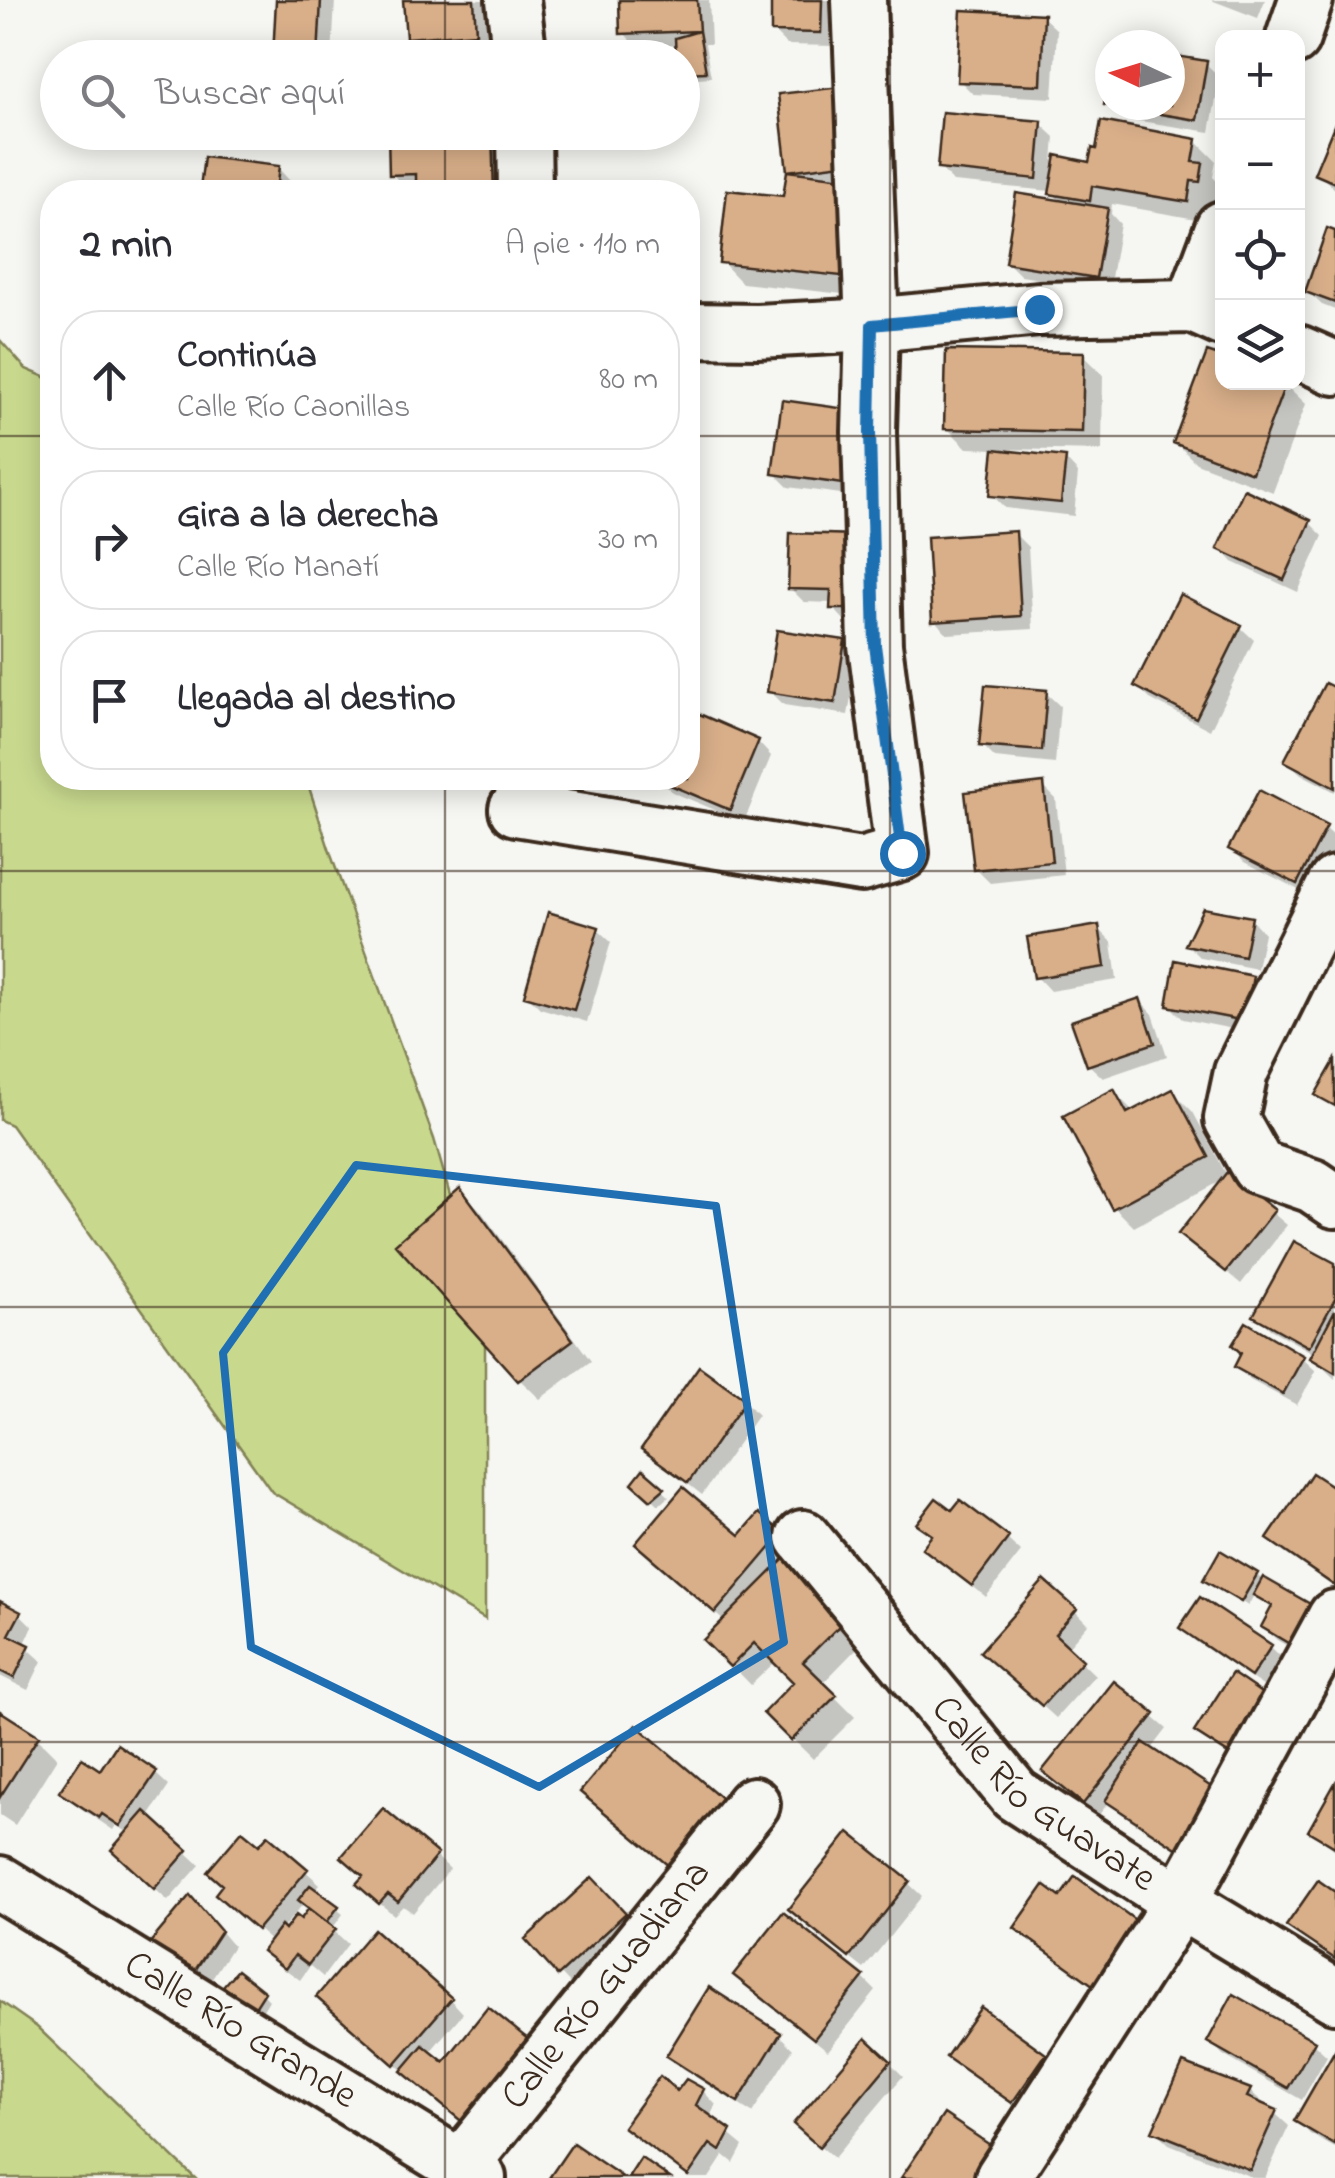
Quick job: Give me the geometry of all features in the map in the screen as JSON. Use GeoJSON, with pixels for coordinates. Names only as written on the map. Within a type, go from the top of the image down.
{"type":"FeatureCollection","features":[{"type":"Feature","properties":{"kind":"street"},"geometry":{"type":"LineString","coordinates":[[513,0],[518,40]]}},
{"type":"Feature","properties":{"kind":"street"},"geometry":{"type":"LineString","coordinates":[[516,808],[860,865],[902,853],[875,645],[870,432],[872,325],[860,0]]}},
{"type":"Feature","properties":{"kind":"street"},"geometry":{"type":"LineString","coordinates":[[1296,30],[1306,0]]}},
{"type":"Feature","properties":{"kind":"street"},"geometry":{"type":"LineString","coordinates":[[524,150],[525,180]]}},
{"type":"Feature","properties":{"kind":"street"},"geometry":{"type":"LineString","coordinates":[[700,330],[872,325],[1039,309],[1208,313],[1215,270]]}},
{"type":"Feature","properties":{"kind":"street"},"geometry":{"type":"LineString","coordinates":[[1305,355],[1335,368]]}},
{"type":"Feature","properties":{"kind":"street"},"geometry":{"type":"LineString","coordinates":[[1335,883],[1241,1072],[1231,1119],[1258,1167],[1313,1186],[1335,1201]]}},
{"type":"Feature","properties":{"kind":"street","name":"Calle Río Guavate"},"geometry":{"type":"LineString","coordinates":[[802,1538],[1015,1795],[1335,1996]]}},
{"type":"Feature","properties":{"kind":"street"},"geometry":{"type":"LineString","coordinates":[[1002,2178],[1180,1902],[1335,1617]]}},
{"type":"Feature","properties":{"kind":"street","name":"Calle Río Guadiana"},"geometry":{"type":"LineString","coordinates":[[470,2172],[753,1804]]}},
{"type":"Feature","properties":{"kind":"street","name":"Calle Río Grande"},"geometry":{"type":"LineString","coordinates":[[0,1882],[470,2172]]}},
{"type":"Feature","properties":{"kind":"highlighted area"},"geometry":{"type":"Polygon","coordinates":[[[356,1165],[716,1206],[784,1642],[539,1787],[251,1647],[223,1353],[356,1165]]]}},
{"type":"Feature","properties":{"kind":"green space"},"geometry":{"type":"Polygon","coordinates":[[[0,340],[26,369],[40,375],[40,790],[310,790],[434,1139],[485,1316],[485,1619],[272,1492],[11,1125],[0,1120],[0,340]]]}},
{"type":"Feature","properties":{"kind":"green space"},"geometry":{"type":"Polygon","coordinates":[[[0,2001],[37,2027],[195,2178],[0,2178],[0,2001]]]}},
{"type":"Feature","properties":{"kind":"building"},"geometry":{"type":"Polygon","coordinates":[[[276,0],[321,0],[319,40],[274,40],[276,0]]]}},
{"type":"Feature","properties":{"kind":"building"},"geometry":{"type":"Polygon","coordinates":[[[403,0],[474,0],[476,33],[406,38],[403,0]]]}},
{"type":"Feature","properties":{"kind":"building"},"geometry":{"type":"Polygon","coordinates":[[[619,0],[697,0],[699,31],[620,34],[619,0]]]}},
{"type":"Feature","properties":{"kind":"building"},"geometry":{"type":"Polygon","coordinates":[[[771,0],[822,0],[821,33],[771,32],[771,0]]]}},
{"type":"Feature","properties":{"kind":"building"},"geometry":{"type":"Polygon","coordinates":[[[961,10],[1044,14],[1041,85],[957,82],[961,10]]]}},
{"type":"Feature","properties":{"kind":"building"},"geometry":{"type":"Polygon","coordinates":[[[699,31],[706,72],[700,72],[700,40],[675,38],[699,31]]]}},
{"type":"Feature","properties":{"kind":"building"},"geometry":{"type":"Polygon","coordinates":[[[1185,57],[1207,61],[1197,120],[1185,118],[1185,57]]]}},
{"type":"Feature","properties":{"kind":"building"},"geometry":{"type":"Polygon","coordinates":[[[842,87],[851,163],[787,171],[778,94],[842,87]]]}},
{"type":"Feature","properties":{"kind":"building"},"geometry":{"type":"Polygon","coordinates":[[[942,112],[1042,121],[1037,179],[937,169],[942,112]]]}},
{"type":"Feature","properties":{"kind":"building"},"geometry":{"type":"Polygon","coordinates":[[[1101,121],[1197,139],[1193,162],[1203,163],[1200,182],[1191,181],[1188,202],[1092,186],[1090,201],[1049,194],[1056,155],[1089,162],[1092,148],[1096,149],[1101,121]]]}},
{"type":"Feature","properties":{"kind":"building"},"geometry":{"type":"Polygon","coordinates":[[[1335,123],[1335,183],[1314,174],[1335,123]]]}},
{"type":"Feature","properties":{"kind":"building"},"geometry":{"type":"Polygon","coordinates":[[[388,150],[493,150],[494,180],[416,180],[416,174],[389,175],[388,150]]]}},
{"type":"Feature","properties":{"kind":"building"},"geometry":{"type":"Polygon","coordinates":[[[204,157],[279,166],[277,180],[201,180],[204,157]]]}},
{"type":"Feature","properties":{"kind":"building"},"geometry":{"type":"Polygon","coordinates":[[[787,171],[852,179],[841,276],[719,263],[727,190],[783,196],[787,171]]]}},
{"type":"Feature","properties":{"kind":"building"},"geometry":{"type":"Polygon","coordinates":[[[1016,193],[1108,208],[1096,278],[1005,263],[1016,193]]]}},
{"type":"Feature","properties":{"kind":"building"},"geometry":{"type":"Polygon","coordinates":[[[1327,228],[1335,231],[1335,303],[1305,292],[1327,228]]]}},
{"type":"Feature","properties":{"kind":"building"},"geometry":{"type":"Polygon","coordinates":[[[946,350],[1084,352],[1082,432],[944,429],[946,350]]]}},
{"type":"Feature","properties":{"kind":"building"},"geometry":{"type":"Polygon","coordinates":[[[1207,352],[1215,355],[1215,390],[1283,390],[1252,473],[1173,443],[1207,352]]]}},
{"type":"Feature","properties":{"kind":"building"},"geometry":{"type":"Polygon","coordinates":[[[782,400],[854,410],[843,484],[772,474],[782,400]]]}},
{"type":"Feature","properties":{"kind":"building"},"geometry":{"type":"Polygon","coordinates":[[[994,449],[1066,457],[1061,503],[989,496],[994,449]]]}},
{"type":"Feature","properties":{"kind":"building"},"geometry":{"type":"Polygon","coordinates":[[[1244,489],[1311,520],[1284,580],[1217,549],[1244,489]]]}},
{"type":"Feature","properties":{"kind":"building"},"geometry":{"type":"Polygon","coordinates":[[[1016,531],[1021,616],[932,622],[927,537],[1016,531]]]}},
{"type":"Feature","properties":{"kind":"building"},"geometry":{"type":"Polygon","coordinates":[[[790,533],[858,535],[856,609],[830,609],[831,590],[788,589],[790,533]]]}},
{"type":"Feature","properties":{"kind":"building"},"geometry":{"type":"Polygon","coordinates":[[[1180,594],[1242,625],[1196,718],[1134,686],[1180,594]]]}},
{"type":"Feature","properties":{"kind":"building"},"geometry":{"type":"Polygon","coordinates":[[[777,630],[845,640],[835,703],[767,692],[777,630]]]}},
{"type":"Feature","properties":{"kind":"building"},"geometry":{"type":"Polygon","coordinates":[[[1325,683],[1335,688],[1335,788],[1284,761],[1325,683]]]}},
{"type":"Feature","properties":{"kind":"building"},"geometry":{"type":"Polygon","coordinates":[[[985,685],[1047,690],[1042,751],[979,746],[985,685]]]}},
{"type":"Feature","properties":{"kind":"building"},"geometry":{"type":"Polygon","coordinates":[[[700,714],[759,740],[730,810],[682,790],[700,790],[700,714]]]}},
{"type":"Feature","properties":{"kind":"building"},"geometry":{"type":"Polygon","coordinates":[[[1044,783],[1052,862],[974,870],[965,792],[1044,783]]]}},
{"type":"Feature","properties":{"kind":"building"},"geometry":{"type":"Polygon","coordinates":[[[1259,790],[1327,826],[1297,884],[1228,849],[1259,790]]]}},
{"type":"Feature","properties":{"kind":"building"},"geometry":{"type":"Polygon","coordinates":[[[1203,908],[1252,917],[1244,957],[1185,945],[1203,908]]]}},
{"type":"Feature","properties":{"kind":"building"},"geometry":{"type":"Polygon","coordinates":[[[548,912],[599,927],[574,1010],[524,996],[548,912]]]}},
{"type":"Feature","properties":{"kind":"building"},"geometry":{"type":"Polygon","coordinates":[[[1099,925],[1105,967],[1034,978],[1027,937],[1099,925]]]}},
{"type":"Feature","properties":{"kind":"building"},"geometry":{"type":"Polygon","coordinates":[[[1175,960],[1253,976],[1245,1021],[1167,1006],[1175,960]]]}},
{"type":"Feature","properties":{"kind":"building"},"geometry":{"type":"Polygon","coordinates":[[[1140,998],[1155,1043],[1087,1066],[1071,1021],[1140,998]]]}},
{"type":"Feature","properties":{"kind":"building"},"geometry":{"type":"Polygon","coordinates":[[[1335,1060],[1335,1106],[1315,1095],[1335,1060]]]}},
{"type":"Feature","properties":{"kind":"building"},"geometry":{"type":"Polygon","coordinates":[[[1114,1089],[1127,1113],[1173,1089],[1209,1157],[1112,1209],[1063,1116],[1114,1089]]]}},
{"type":"Feature","properties":{"kind":"building"},"geometry":{"type":"Polygon","coordinates":[[[1227,1172],[1275,1210],[1226,1272],[1178,1234],[1227,1172]]]}},
{"type":"Feature","properties":{"kind":"building"},"geometry":{"type":"Polygon","coordinates":[[[460,1187],[573,1340],[518,1381],[395,1244],[460,1187]]]}},
{"type":"Feature","properties":{"kind":"building"},"geometry":{"type":"Polygon","coordinates":[[[1294,1241],[1335,1263],[1335,1299],[1309,1347],[1253,1316],[1294,1241]]]}},
{"type":"Feature","properties":{"kind":"building"},"geometry":{"type":"Polygon","coordinates":[[[1335,1310],[1335,1373],[1310,1358],[1335,1310]]]}},
{"type":"Feature","properties":{"kind":"building"},"geometry":{"type":"Polygon","coordinates":[[[1246,1322],[1304,1356],[1283,1394],[1234,1367],[1241,1353],[1232,1345],[1246,1322]]]}},
{"type":"Feature","properties":{"kind":"building"},"geometry":{"type":"Polygon","coordinates":[[[699,1366],[746,1400],[688,1483],[641,1449],[699,1366]]]}},
{"type":"Feature","properties":{"kind":"building"},"geometry":{"type":"Polygon","coordinates":[[[643,1469],[665,1488],[651,1500],[632,1483],[643,1469]]]}},
{"type":"Feature","properties":{"kind":"building"},"geometry":{"type":"Polygon","coordinates":[[[1312,1473],[1335,1488],[1335,1586],[1267,1539],[1312,1473]]]}},
{"type":"Feature","properties":{"kind":"building"},"geometry":{"type":"Polygon","coordinates":[[[683,1487],[740,1535],[759,1513],[783,1533],[715,1613],[635,1544],[683,1487]]]}},
{"type":"Feature","properties":{"kind":"building"},"geometry":{"type":"Polygon","coordinates":[[[936,1498],[952,1510],[960,1500],[1009,1537],[972,1586],[922,1548],[932,1535],[916,1524],[936,1498]]]}},
{"type":"Feature","properties":{"kind":"building"},"geometry":{"type":"Polygon","coordinates":[[[1220,1550],[1258,1573],[1241,1602],[1203,1580],[1220,1550]]]}},
{"type":"Feature","properties":{"kind":"building"},"geometry":{"type":"Polygon","coordinates":[[[784,1559],[845,1620],[803,1662],[837,1695],[791,1741],[763,1713],[793,1682],[754,1643],[730,1667],[703,1640],[784,1559]]]}},
{"type":"Feature","properties":{"kind":"building"},"geometry":{"type":"Polygon","coordinates":[[[1263,1577],[1333,1617],[1310,1656],[1261,1627],[1272,1606],[1253,1595],[1263,1577]]]}},
{"type":"Feature","properties":{"kind":"building"},"geometry":{"type":"Polygon","coordinates":[[[1044,1580],[1077,1609],[1055,1634],[1083,1660],[1042,1706],[980,1652],[1044,1580]]]}},
{"type":"Feature","properties":{"kind":"building"},"geometry":{"type":"Polygon","coordinates":[[[1200,1597],[1272,1645],[1251,1677],[1179,1628],[1200,1597]]]}},
{"type":"Feature","properties":{"kind":"building"},"geometry":{"type":"Polygon","coordinates":[[[0,1601],[21,1612],[9,1635],[30,1645],[14,1678],[0,1671],[0,1601]]]}},
{"type":"Feature","properties":{"kind":"building"},"geometry":{"type":"Polygon","coordinates":[[[1232,1673],[1273,1701],[1236,1759],[1194,1732],[1232,1673]]]}},
{"type":"Feature","properties":{"kind":"building"},"geometry":{"type":"Polygon","coordinates":[[[1114,1681],[1155,1714],[1083,1804],[1042,1771],[1114,1681]]]}},
{"type":"Feature","properties":{"kind":"building"},"geometry":{"type":"Polygon","coordinates":[[[0,1711],[39,1736],[0,1797],[0,1711]]]}},
{"type":"Feature","properties":{"kind":"building"},"geometry":{"type":"Polygon","coordinates":[[[636,1725],[731,1806],[676,1872],[580,1792],[636,1725]]]}},
{"type":"Feature","properties":{"kind":"building"},"geometry":{"type":"Polygon","coordinates":[[[1143,1742],[1228,1798],[1190,1857],[1105,1801],[1143,1742]]]}},
{"type":"Feature","properties":{"kind":"building"},"geometry":{"type":"Polygon","coordinates":[[[117,1744],[157,1771],[120,1826],[102,1814],[99,1818],[59,1792],[82,1758],[100,1770],[117,1744]]]}},
{"type":"Feature","properties":{"kind":"building"},"geometry":{"type":"Polygon","coordinates":[[[1335,1783],[1335,1847],[1308,1831],[1335,1783]]]}},
{"type":"Feature","properties":{"kind":"building"},"geometry":{"type":"Polygon","coordinates":[[[383,1808],[438,1854],[398,1902],[388,1894],[379,1904],[356,1884],[363,1876],[341,1857],[383,1808]]]}},
{"type":"Feature","properties":{"kind":"building"},"geometry":{"type":"Polygon","coordinates":[[[145,1811],[188,1850],[154,1889],[111,1850],[145,1811]]]}},
{"type":"Feature","properties":{"kind":"building"},"geometry":{"type":"Polygon","coordinates":[[[242,1831],[259,1845],[268,1835],[308,1869],[257,1930],[215,1894],[222,1885],[207,1872],[242,1831]]]}},
{"type":"Feature","properties":{"kind":"building"},"geometry":{"type":"Polygon","coordinates":[[[849,1832],[910,1881],[849,1958],[788,1909],[849,1832]]]}},
{"type":"Feature","properties":{"kind":"building"},"geometry":{"type":"Polygon","coordinates":[[[1075,1876],[1142,1925],[1097,1988],[1014,1928],[1044,1885],[1060,1897],[1075,1876]]]}},
{"type":"Feature","properties":{"kind":"building"},"geometry":{"type":"Polygon","coordinates":[[[592,1877],[626,1913],[558,1976],[525,1939],[592,1877]]]}},
{"type":"Feature","properties":{"kind":"building"},"geometry":{"type":"Polygon","coordinates":[[[1318,1880],[1335,1892],[1335,1959],[1286,1926],[1318,1880]]]}},
{"type":"Feature","properties":{"kind":"building"},"geometry":{"type":"Polygon","coordinates":[[[310,1885],[339,1906],[327,1922],[298,1900],[310,1885]]]}},
{"type":"Feature","properties":{"kind":"building"},"geometry":{"type":"Polygon","coordinates":[[[190,1895],[221,1931],[190,1978],[144,1950],[190,1895]]]}},
{"type":"Feature","properties":{"kind":"building"},"geometry":{"type":"Polygon","coordinates":[[[309,1908],[336,1929],[308,1965],[295,1955],[285,1969],[262,1951],[281,1926],[285,1930],[296,1915],[301,1919],[309,1908]]]}},
{"type":"Feature","properties":{"kind":"building"},"geometry":{"type":"Polygon","coordinates":[[[783,1912],[864,1976],[814,2039],[733,1975],[783,1912]]]}},
{"type":"Feature","properties":{"kind":"building"},"geometry":{"type":"Polygon","coordinates":[[[374,1929],[452,1998],[394,2065],[316,1997],[374,1929]]]}},
{"type":"Feature","properties":{"kind":"building"},"geometry":{"type":"Polygon","coordinates":[[[237,1970],[265,1992],[253,2011],[223,1986],[237,1970]]]}},
{"type":"Feature","properties":{"kind":"building"},"geometry":{"type":"Polygon","coordinates":[[[709,1987],[781,2033],[738,2102],[666,2056],[709,1987]]]}},
{"type":"Feature","properties":{"kind":"building"},"geometry":{"type":"Polygon","coordinates":[[[1233,1994],[1315,2041],[1288,2088],[1207,2042],[1233,1994]]]}},
{"type":"Feature","properties":{"kind":"building"},"geometry":{"type":"Polygon","coordinates":[[[488,2007],[539,2048],[472,2130],[401,2071],[423,2045],[444,2062],[488,2007]]]}},
{"type":"Feature","properties":{"kind":"building"},"geometry":{"type":"Polygon","coordinates":[[[981,2007],[1046,2054],[1012,2103],[946,2057],[981,2007]]]}},
{"type":"Feature","properties":{"kind":"building"},"geometry":{"type":"Polygon","coordinates":[[[866,2038],[891,2061],[819,2147],[793,2124],[866,2038]]]}},
{"type":"Feature","properties":{"kind":"building"},"geometry":{"type":"Polygon","coordinates":[[[1335,2050],[1335,2145],[1294,2121],[1335,2050]]]}},
{"type":"Feature","properties":{"kind":"building"},"geometry":{"type":"Polygon","coordinates":[[[1183,2063],[1251,2089],[1247,2097],[1277,2110],[1250,2170],[1152,2131],[1183,2063]]]}},
{"type":"Feature","properties":{"kind":"building"},"geometry":{"type":"Polygon","coordinates":[[[660,2076],[677,2091],[686,2079],[704,2089],[696,2105],[731,2130],[720,2151],[710,2144],[688,2176],[623,2127],[660,2076]]]}},
{"type":"Feature","properties":{"kind":"building"},"geometry":{"type":"Polygon","coordinates":[[[944,2114],[1005,2155],[990,2178],[901,2178],[944,2114]]]}},
{"type":"Feature","properties":{"kind":"building"},"geometry":{"type":"Polygon","coordinates":[[[573,2143],[624,2178],[549,2178],[573,2143]]]}},
{"type":"Feature","properties":{"kind":"building"},"geometry":{"type":"Polygon","coordinates":[[[641,2158],[670,2178],[628,2178],[641,2158]]]}},
{"type":"Feature","properties":{"kind":"route"},"geometry":{"type":"LineString","coordinates":[[902,853],[875,645],[870,432],[872,325],[1039,309]]}}]}
